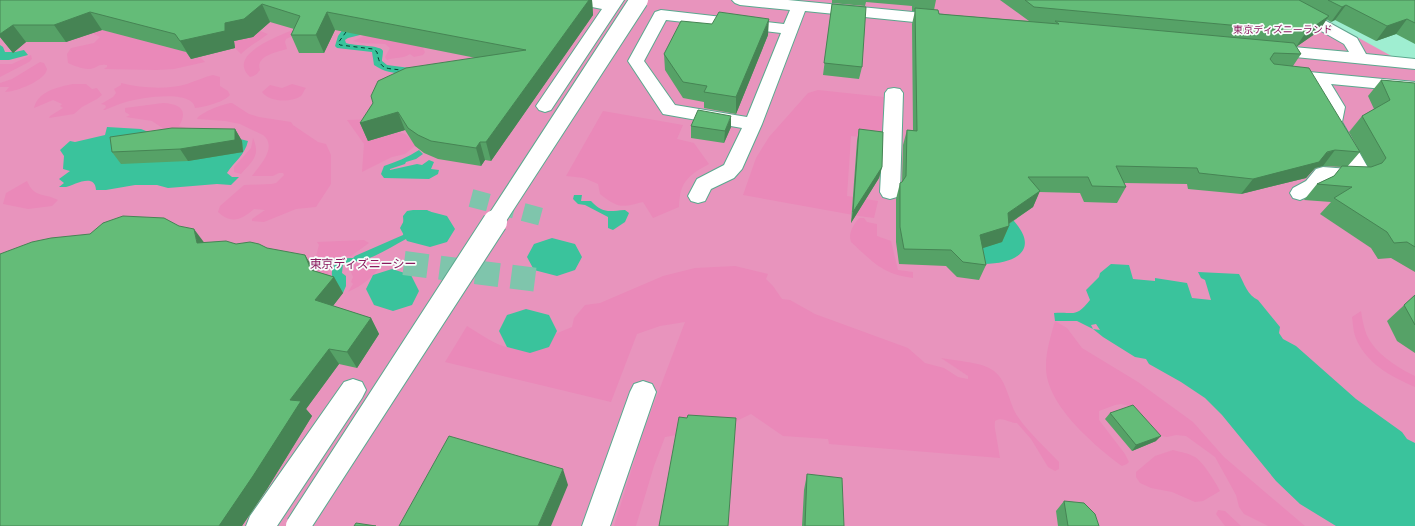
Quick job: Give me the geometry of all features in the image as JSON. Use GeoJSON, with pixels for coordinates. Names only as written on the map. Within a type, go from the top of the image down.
{"type":"FeatureCollection","features":[{"type":"Feature","properties":{"kind":"lane"},"geometry":{"type":"LineString","coordinates":[[545,106],[614,3],[577,0]]}},
{"type":"Feature","properties":{"kind":"lane"},"geometry":{"type":"LineString","coordinates":[[298,526],[640,0]]}},
{"type":"Feature","properties":{"kind":"lane"},"geometry":{"type":"LineString","coordinates":[[747,0],[799,7],[957,22]]}},
{"type":"Feature","properties":{"kind":"lane"},"geometry":{"type":"LineString","coordinates":[[1277,0],[1351,42],[1357,58],[1370,83]]}},
{"type":"Feature","properties":{"kind":"lane"},"geometry":{"type":"LineString","coordinates":[[698,196],[704,182],[727,173],[732,169],[753,124],[789,29],[799,7]]}},
{"type":"Feature","properties":{"kind":"lane"},"geometry":{"type":"LineString","coordinates":[[753,124],[669,110],[636,61],[661,15],[789,29]]}},
{"type":"Feature","properties":{"kind":"lane"},"geometry":{"type":"LineString","coordinates":[[1260,49],[1415,64]]}},
{"type":"Feature","properties":{"kind":"lane"},"geometry":{"type":"LineString","coordinates":[[1291,75],[1415,87]]}},
{"type":"Feature","properties":{"kind":"lane"},"geometry":{"type":"LineString","coordinates":[[1300,194],[1313,186],[1323,174],[1354,176],[1361,173],[1333,122],[1336,107],[1319,78]]}},
{"type":"Feature","properties":{"kind":"lane"},"geometry":{"type":"LineString","coordinates":[[890,192],[894,93]]}},
{"type":"Feature","properties":{"kind":"lane"},"geometry":{"type":"LineString","coordinates":[[260,526],[353,390]]}},
{"type":"Feature","properties":{"kind":"lane"},"geometry":{"type":"LineString","coordinates":[[596,526],[642,392]]}},
{"type":"Feature","properties":{"kind":"green space","name":"東京ディズニーシー"},"geometry":{"type":"Polygon","coordinates":[[[0,0],[1290,0],[1415,69],[1415,526],[0,526],[0,0]]]}},
{"type":"Feature","properties":{"kind":"green space"},"geometry":{"type":"Polygon","coordinates":[[[297,28],[303,31],[286,39],[285,42],[287,49],[273,53],[264,58],[259,65],[260,70],[256,75],[250,77],[244,69],[245,61],[250,53],[258,46],[297,28]]]}},
{"type":"Feature","properties":{"kind":"green space"},"geometry":{"type":"Polygon","coordinates":[[[102,30],[186,52],[191,59],[200,57],[205,62],[174,69],[156,70],[104,69],[107,65],[99,65],[88,69],[68,63],[67,54],[71,48],[94,43],[100,37],[92,33],[102,30]]]}},
{"type":"Feature","properties":{"kind":"green space"},"geometry":{"type":"Polygon","coordinates":[[[260,31],[268,34],[247,48],[241,54],[235,48],[234,41],[248,38],[260,31]]]}},
{"type":"Feature","properties":{"kind":"green space"},"geometry":{"type":"Polygon","coordinates":[[[435,33],[423,48],[425,52],[423,55],[414,57],[410,54],[405,57],[387,60],[385,57],[390,48],[385,44],[353,41],[364,36],[435,33]]]}},
{"type":"Feature","properties":{"kind":"green space"},"geometry":{"type":"Polygon","coordinates":[[[31,55],[32,59],[29,62],[0,77],[0,64],[12,64],[31,55]]]}},
{"type":"Feature","properties":{"kind":"green space"},"geometry":{"type":"Polygon","coordinates":[[[40,62],[44,63],[47,69],[42,77],[30,85],[5,92],[9,87],[0,87],[0,83],[12,79],[40,62]]]}},
{"type":"Feature","properties":{"kind":"green space"},"geometry":{"type":"Polygon","coordinates":[[[213,75],[220,77],[220,86],[228,91],[230,95],[219,102],[209,105],[195,108],[192,102],[185,98],[164,96],[133,100],[105,110],[103,110],[106,107],[105,105],[101,104],[113,97],[116,93],[114,89],[121,85],[121,83],[163,88],[187,84],[213,75]]]}},
{"type":"Feature","properties":{"kind":"green space"},"geometry":{"type":"Polygon","coordinates":[[[73,84],[86,84],[92,89],[97,88],[102,95],[82,107],[74,114],[49,118],[63,108],[60,106],[62,104],[53,100],[34,108],[36,102],[44,94],[55,88],[73,84]]]}},
{"type":"Feature","properties":{"kind":"green space"},"geometry":{"type":"Polygon","coordinates":[[[292,84],[306,88],[301,96],[292,100],[275,100],[262,92],[270,85],[282,88],[292,84]]]}},
{"type":"Feature","properties":{"kind":"green space"},"geometry":{"type":"Polygon","coordinates":[[[818,90],[884,97],[882,139],[851,136],[847,196],[878,201],[874,218],[743,195],[756,158],[769,137],[808,93],[818,90]]]}},
{"type":"Feature","properties":{"kind":"green space"},"geometry":{"type":"Polygon","coordinates":[[[163,103],[181,108],[183,115],[179,126],[186,128],[184,133],[170,133],[152,121],[126,117],[130,115],[125,112],[125,108],[163,103]]]}},
{"type":"Feature","properties":{"kind":"green space"},"geometry":{"type":"Polygon","coordinates":[[[232,103],[249,114],[291,122],[293,125],[318,142],[326,144],[331,155],[331,184],[316,207],[296,209],[264,222],[252,221],[252,219],[265,210],[254,209],[245,216],[237,219],[228,218],[218,212],[220,206],[244,185],[276,183],[284,175],[283,173],[279,173],[273,176],[252,176],[263,161],[268,150],[269,145],[263,135],[240,124],[225,121],[197,119],[202,114],[232,103]]]}},
{"type":"Feature","properties":{"kind":"green space"},"geometry":{"type":"Polygon","coordinates":[[[603,111],[683,125],[677,139],[694,143],[709,164],[695,172],[686,181],[681,191],[679,207],[653,218],[643,202],[620,206],[611,202],[600,194],[598,184],[584,178],[566,176],[603,111]]]}},
{"type":"Feature","properties":{"kind":"green space"},"geometry":{"type":"Polygon","coordinates":[[[380,119],[383,137],[394,133],[402,133],[411,140],[415,146],[405,154],[392,157],[362,172],[364,144],[347,120],[380,119]]]}},
{"type":"Feature","properties":{"kind":"green space"},"geometry":{"type":"Polygon","coordinates":[[[253,138],[256,154],[252,162],[241,174],[234,172],[234,167],[251,148],[253,138]]]}},
{"type":"Feature","properties":{"kind":"green space"},"geometry":{"type":"Polygon","coordinates":[[[27,181],[36,193],[58,200],[52,206],[28,209],[3,204],[6,193],[27,181]]]}},
{"type":"Feature","properties":{"kind":"green space"},"geometry":{"type":"Polygon","coordinates":[[[859,218],[864,218],[867,222],[877,224],[877,236],[891,241],[898,270],[913,272],[913,278],[893,274],[879,266],[851,242],[850,236],[852,230],[859,218]]]}},
{"type":"Feature","properties":{"kind":"green space"},"geometry":{"type":"Polygon","coordinates":[[[364,240],[369,243],[351,256],[343,256],[333,263],[328,271],[329,276],[306,269],[316,256],[319,245],[317,242],[364,240]]]}},
{"type":"Feature","properties":{"kind":"green space"},"geometry":{"type":"Polygon","coordinates":[[[376,258],[382,264],[378,269],[367,281],[348,292],[353,284],[351,282],[353,277],[349,267],[376,258]]]}},
{"type":"Feature","properties":{"kind":"green space"},"geometry":{"type":"Polygon","coordinates":[[[735,266],[768,274],[766,279],[782,299],[790,300],[815,314],[908,348],[925,363],[944,368],[958,377],[968,379],[968,376],[941,358],[976,364],[994,371],[1005,386],[1018,417],[1059,462],[1059,469],[1055,471],[1048,467],[1031,439],[1017,423],[1000,419],[995,421],[995,427],[993,417],[1000,458],[829,444],[828,439],[783,436],[751,414],[724,427],[665,437],[654,466],[636,526],[614,526],[644,430],[685,322],[660,326],[637,334],[611,402],[445,362],[467,326],[500,345],[521,348],[572,327],[574,318],[585,305],[600,303],[663,276],[695,268],[735,266]]]}},
{"type":"Feature","properties":{"kind":"green space"},"geometry":{"type":"Polygon","coordinates":[[[1361,311],[1368,338],[1385,358],[1415,376],[1415,387],[1379,368],[1365,354],[1359,345],[1353,329],[1352,317],[1361,311]]]}},
{"type":"Feature","properties":{"kind":"green space"},"geometry":{"type":"Polygon","coordinates":[[[1055,321],[1067,328],[1082,348],[1138,382],[1193,422],[1224,457],[1305,526],[1268,526],[1244,514],[1239,507],[1236,495],[1215,457],[1186,436],[1176,435],[1167,437],[1156,435],[1140,415],[1129,406],[1121,404],[1115,405],[1099,411],[1099,420],[1125,454],[1129,462],[1122,466],[1098,447],[1062,409],[1048,380],[1046,360],[1050,337],[1055,321]]]}},
{"type":"Feature","properties":{"kind":"green space"},"geometry":{"type":"Polygon","coordinates":[[[1173,450],[1190,454],[1198,459],[1209,472],[1220,491],[1203,501],[1195,502],[1172,492],[1151,488],[1140,483],[1136,477],[1136,472],[1155,456],[1173,450]]]}},
{"type":"Feature","properties":{"kind":"green space"},"geometry":{"type":"Polygon","coordinates":[[[1218,510],[1225,511],[1241,526],[1225,526],[1216,514],[1218,510]]]}},
{"type":"Feature","properties":{"kind":"shaded area"},"geometry":{"type":"Polygon","coordinates":[[[343,29],[364,34],[348,38],[345,40],[346,43],[381,49],[383,51],[382,61],[387,65],[410,68],[405,74],[389,72],[374,65],[372,52],[337,48],[335,46],[338,36],[343,29]]]}},
{"type":"Feature","properties":{"kind":"shaded area"},"geometry":{"type":"Polygon","coordinates":[[[0,45],[3,47],[5,52],[24,50],[28,55],[9,60],[0,60],[0,45]]]}},
{"type":"Feature","properties":{"kind":"shaded area"},"geometry":{"type":"Polygon","coordinates":[[[107,127],[141,129],[151,133],[216,133],[248,141],[242,154],[227,173],[232,177],[239,177],[231,185],[217,184],[168,188],[157,185],[135,185],[106,190],[96,190],[95,185],[92,182],[83,181],[66,187],[59,187],[64,183],[59,179],[70,171],[63,169],[64,156],[60,150],[70,141],[75,142],[105,135],[107,127]]]}},
{"type":"Feature","properties":{"kind":"shaded area"},"geometry":{"type":"Polygon","coordinates":[[[419,150],[423,154],[416,159],[390,170],[417,164],[422,165],[429,160],[434,162],[431,169],[439,170],[438,174],[429,179],[384,178],[381,174],[384,166],[411,155],[419,150]]]}},
{"type":"Feature","properties":{"kind":"shaded area"},"geometry":{"type":"Polygon","coordinates":[[[574,195],[582,195],[581,201],[591,201],[599,208],[606,211],[625,210],[629,213],[625,222],[613,230],[608,228],[608,217],[585,205],[578,204],[573,199],[574,195]]]}},
{"type":"Feature","properties":{"kind":"shaded area"},"geometry":{"type":"Polygon","coordinates":[[[427,210],[431,212],[424,225],[415,236],[371,257],[343,264],[342,273],[346,276],[346,286],[343,293],[324,287],[332,276],[332,271],[335,264],[341,260],[353,258],[403,235],[403,216],[407,211],[427,210]]]}},
{"type":"Feature","properties":{"kind":"shaded area"},"geometry":{"type":"Polygon","coordinates":[[[944,218],[1011,218],[1020,229],[1024,238],[1025,246],[1022,252],[1007,261],[984,264],[944,218]]]}},
{"type":"Feature","properties":{"kind":"shaded area"},"geometry":{"type":"Polygon","coordinates":[[[1111,264],[1129,265],[1133,279],[1155,281],[1155,278],[1187,283],[1192,298],[1211,300],[1205,280],[1201,278],[1198,272],[1239,274],[1252,296],[1258,300],[1280,327],[1279,333],[1283,339],[1296,346],[1356,399],[1402,432],[1407,439],[1415,443],[1415,526],[1336,526],[1300,504],[1276,481],[1222,415],[1205,398],[1181,382],[1149,364],[1146,359],[1135,357],[1093,329],[1077,321],[1055,321],[1054,313],[1074,313],[1081,310],[1090,300],[1086,290],[1099,277],[1100,273],[1111,264]],[[1096,324],[1091,325],[1093,329],[1100,330],[1096,324]]]}},
{"type":"Feature","properties":{"kind":"building"},"geometry":{"type":"Polygon","coordinates":[[[0,0],[589,0],[486,142],[480,142],[476,148],[431,141],[418,135],[408,128],[398,112],[360,123],[373,103],[371,96],[378,81],[406,68],[526,50],[327,12],[316,35],[291,35],[300,16],[262,4],[244,19],[225,23],[225,31],[180,41],[175,34],[90,12],[54,25],[13,25],[0,34],[0,0]]]}},
{"type":"Feature","properties":{"kind":"building"},"geometry":{"type":"Polygon","coordinates":[[[1025,0],[1299,0],[1329,16],[1306,32],[1034,7],[1025,0]]]}},
{"type":"Feature","properties":{"kind":"building"},"geometry":{"type":"Polygon","coordinates":[[[1328,0],[1415,0],[1415,23],[1407,19],[1387,26],[1346,5],[1342,7],[1328,0]]]}},
{"type":"Feature","properties":{"kind":"building"},"geometry":{"type":"Polygon","coordinates":[[[832,4],[866,7],[862,67],[824,63],[832,4]]]}},
{"type":"Feature","properties":{"kind":"building"},"geometry":{"type":"Polygon","coordinates":[[[915,8],[938,10],[939,14],[1059,24],[1055,21],[1294,43],[1301,54],[1274,53],[1270,59],[1274,64],[1309,68],[1360,152],[1335,150],[1327,152],[1319,162],[1253,179],[1199,173],[1197,168],[1116,166],[1126,187],[1092,186],[1088,177],[1028,177],[1040,191],[1008,213],[1009,226],[980,235],[986,265],[963,262],[951,250],[904,249],[900,227],[900,183],[906,176],[907,130],[917,131],[915,8]]]}},
{"type":"Feature","properties":{"kind":"building"},"geometry":{"type":"Polygon","coordinates":[[[719,12],[769,19],[736,97],[704,92],[707,86],[683,82],[664,54],[681,21],[712,24],[719,12]]]}},
{"type":"Feature","properties":{"kind":"building"},"geometry":{"type":"Polygon","coordinates":[[[1381,80],[1415,83],[1415,247],[1407,242],[1394,243],[1387,232],[1334,198],[1352,187],[1317,184],[1334,176],[1342,166],[1371,167],[1382,163],[1386,158],[1362,116],[1390,100],[1381,80]]]}},
{"type":"Feature","properties":{"kind":"building"},"geometry":{"type":"Polygon","coordinates":[[[698,110],[731,116],[725,131],[691,126],[698,110]]]}},
{"type":"Feature","properties":{"kind":"building"},"geometry":{"type":"Polygon","coordinates":[[[172,128],[235,129],[235,140],[180,149],[112,152],[110,137],[172,128]]]}},
{"type":"Feature","properties":{"kind":"building"},"geometry":{"type":"Polygon","coordinates":[[[859,129],[883,132],[882,167],[853,212],[859,129]]]}},
{"type":"Feature","properties":{"kind":"building"},"geometry":{"type":"Polygon","coordinates":[[[123,216],[164,218],[179,226],[194,229],[197,243],[226,241],[236,244],[250,242],[267,248],[305,255],[311,270],[334,277],[315,300],[371,318],[347,352],[329,349],[290,400],[301,401],[219,526],[0,526],[0,254],[32,242],[51,238],[90,234],[103,223],[123,216]]]}},
{"type":"Feature","properties":{"kind":"building"},"geometry":{"type":"Polygon","coordinates":[[[1415,295],[1415,325],[1404,305],[1415,295]]]}},
{"type":"Feature","properties":{"kind":"building"},"geometry":{"type":"Polygon","coordinates":[[[1133,405],[1161,436],[1136,445],[1110,413],[1133,405]]]}},
{"type":"Feature","properties":{"kind":"building"},"geometry":{"type":"Polygon","coordinates":[[[688,415],[736,418],[728,526],[659,526],[679,417],[687,418],[688,415]]]}},
{"type":"Feature","properties":{"kind":"building"},"geometry":{"type":"Polygon","coordinates":[[[449,436],[563,469],[538,526],[399,526],[449,436]]]}},
{"type":"Feature","properties":{"kind":"building"},"geometry":{"type":"Polygon","coordinates":[[[807,474],[842,478],[844,526],[805,526],[807,474]]]}},
{"type":"Feature","properties":{"kind":"building"},"geometry":{"type":"Polygon","coordinates":[[[1064,501],[1084,503],[1095,514],[1099,526],[1068,526],[1064,501]]]}},
{"type":"Feature","properties":{"kind":"building"},"geometry":{"type":"Polygon","coordinates":[[[356,523],[376,526],[354,526],[356,523]]]}},
{"type":"Feature","properties":{"kind":"waterway"},"geometry":{"type":"LineString","coordinates":[[424,228],[430,229]]}},
{"type":"Feature","properties":{"kind":"waterway"},"geometry":{"type":"LineString","coordinates":[[552,257],[557,257]]}},
{"type":"Feature","properties":{"kind":"ferry route"},"geometry":{"type":"LineString","coordinates":[[346,32],[338,43],[340,45],[373,49],[377,52],[378,58],[384,67],[401,70]]}},
{"type":"Feature","properties":{"kind":"tunnel"},"geometry":{"type":"LineString","coordinates":[[471,198],[542,217]]}},
{"type":"Feature","properties":{"kind":"tunnel"},"geometry":{"type":"LineString","coordinates":[[404,263],[545,281]]}},
{"type":"Feature","properties":{"kind":"park label","name":"東京ディズニーランド"},"geometry":{"type":"Point","coordinates":[1283,29]}}]}
